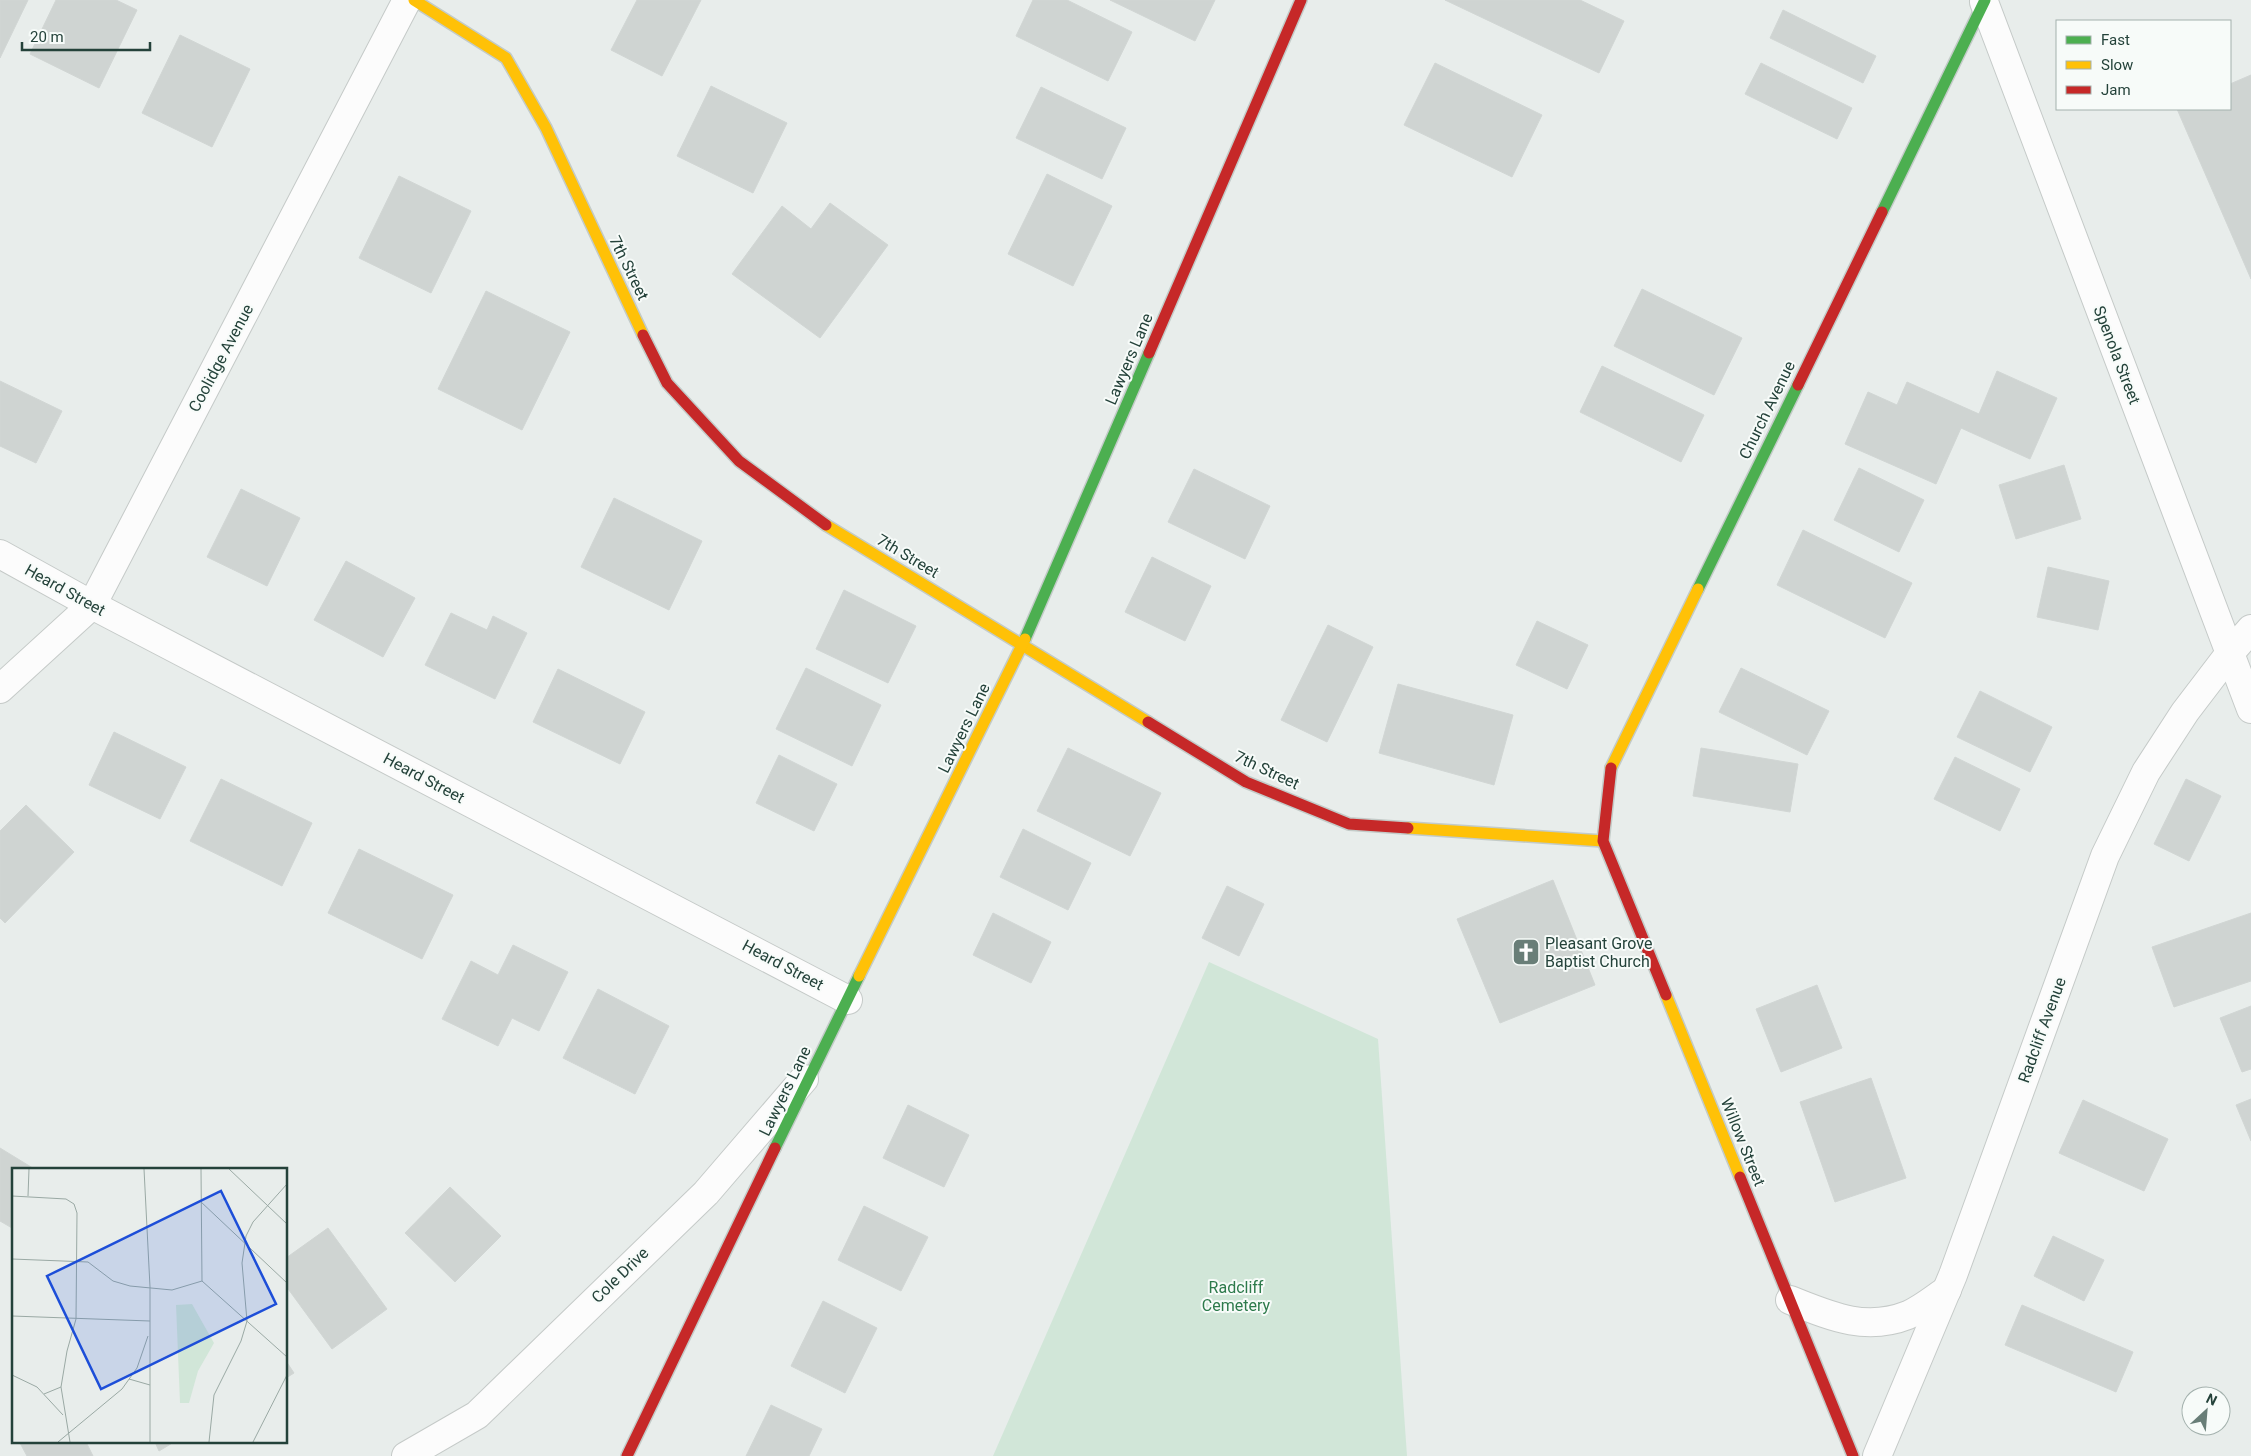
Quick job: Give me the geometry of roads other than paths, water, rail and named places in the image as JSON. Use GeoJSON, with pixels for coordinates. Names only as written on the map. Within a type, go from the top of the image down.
{"type":"FeatureCollection","features":[{"type":"Feature","properties":{"kind":"street","name":"Coolidge Avenue"},"geometry":{"type":"LineString","coordinates":[[0,689],[92,605],[407,0]]}},
{"type":"Feature","properties":{"kind":"street","name":"7th Street"},"geometry":{"type":"LineString","coordinates":[[414,0],[506,58],[546,128],[610,268],[667,383],[739,461],[820,522],[1023,644],[1246,782],[1350,824],[1603,841]]}},
{"type":"Feature","properties":{"kind":"street","name":"Lawyers Lane"},"geometry":{"type":"LineString","coordinates":[[626,1456],[813,1069],[1023,644],[1301,0]]}},
{"type":"Feature","properties":{"kind":"street","name":"Spenola Street"},"geometry":{"type":"LineString","coordinates":[[1984,1],[2251,709]]}},
{"type":"Feature","properties":{"kind":"street","name":"Church Avenue"},"geometry":{"type":"LineString","coordinates":[[1603,841],[1610,771],[1984,1]]}},
{"type":"Feature","properties":{"kind":"street","name":"Heard Street"},"geometry":{"type":"LineString","coordinates":[[0,554],[92,605],[848,1000]]}},
{"type":"Feature","properties":{"kind":"street","name":"Radcliff Avenue"},"geometry":{"type":"LineString","coordinates":[[1878,1456],[1947,1290],[2105,856],[2146,772],[2185,712],[2251,629]]}},
{"type":"Feature","properties":{"kind":"street","name":"Willow Street"},"geometry":{"type":"LineString","coordinates":[[1603,841],[1853,1456]]}},
{"type":"Feature","properties":{"kind":"street","name":"Cole Drive"},"geometry":{"type":"LineString","coordinates":[[406,1456],[477,1415],[706,1193],[813,1069]]}},
{"type":"Feature","properties":{"kind":"street"},"geometry":{"type":"LineString","coordinates":[[1790,1300],[1838,1319],[1876,1324],[1909,1314],[1947,1290]]}},
{"type":"Feature","properties":{"kind":"place","name":"Pleasant Grove Baptist Church"},"geometry":{"type":"Point","coordinates":[1526,952]}},
{"type":"Feature","properties":{"kind":"park label","name":"Radcliff Cemetery"},"geometry":{"type":"Point","coordinates":[1236,1296]}}]}
